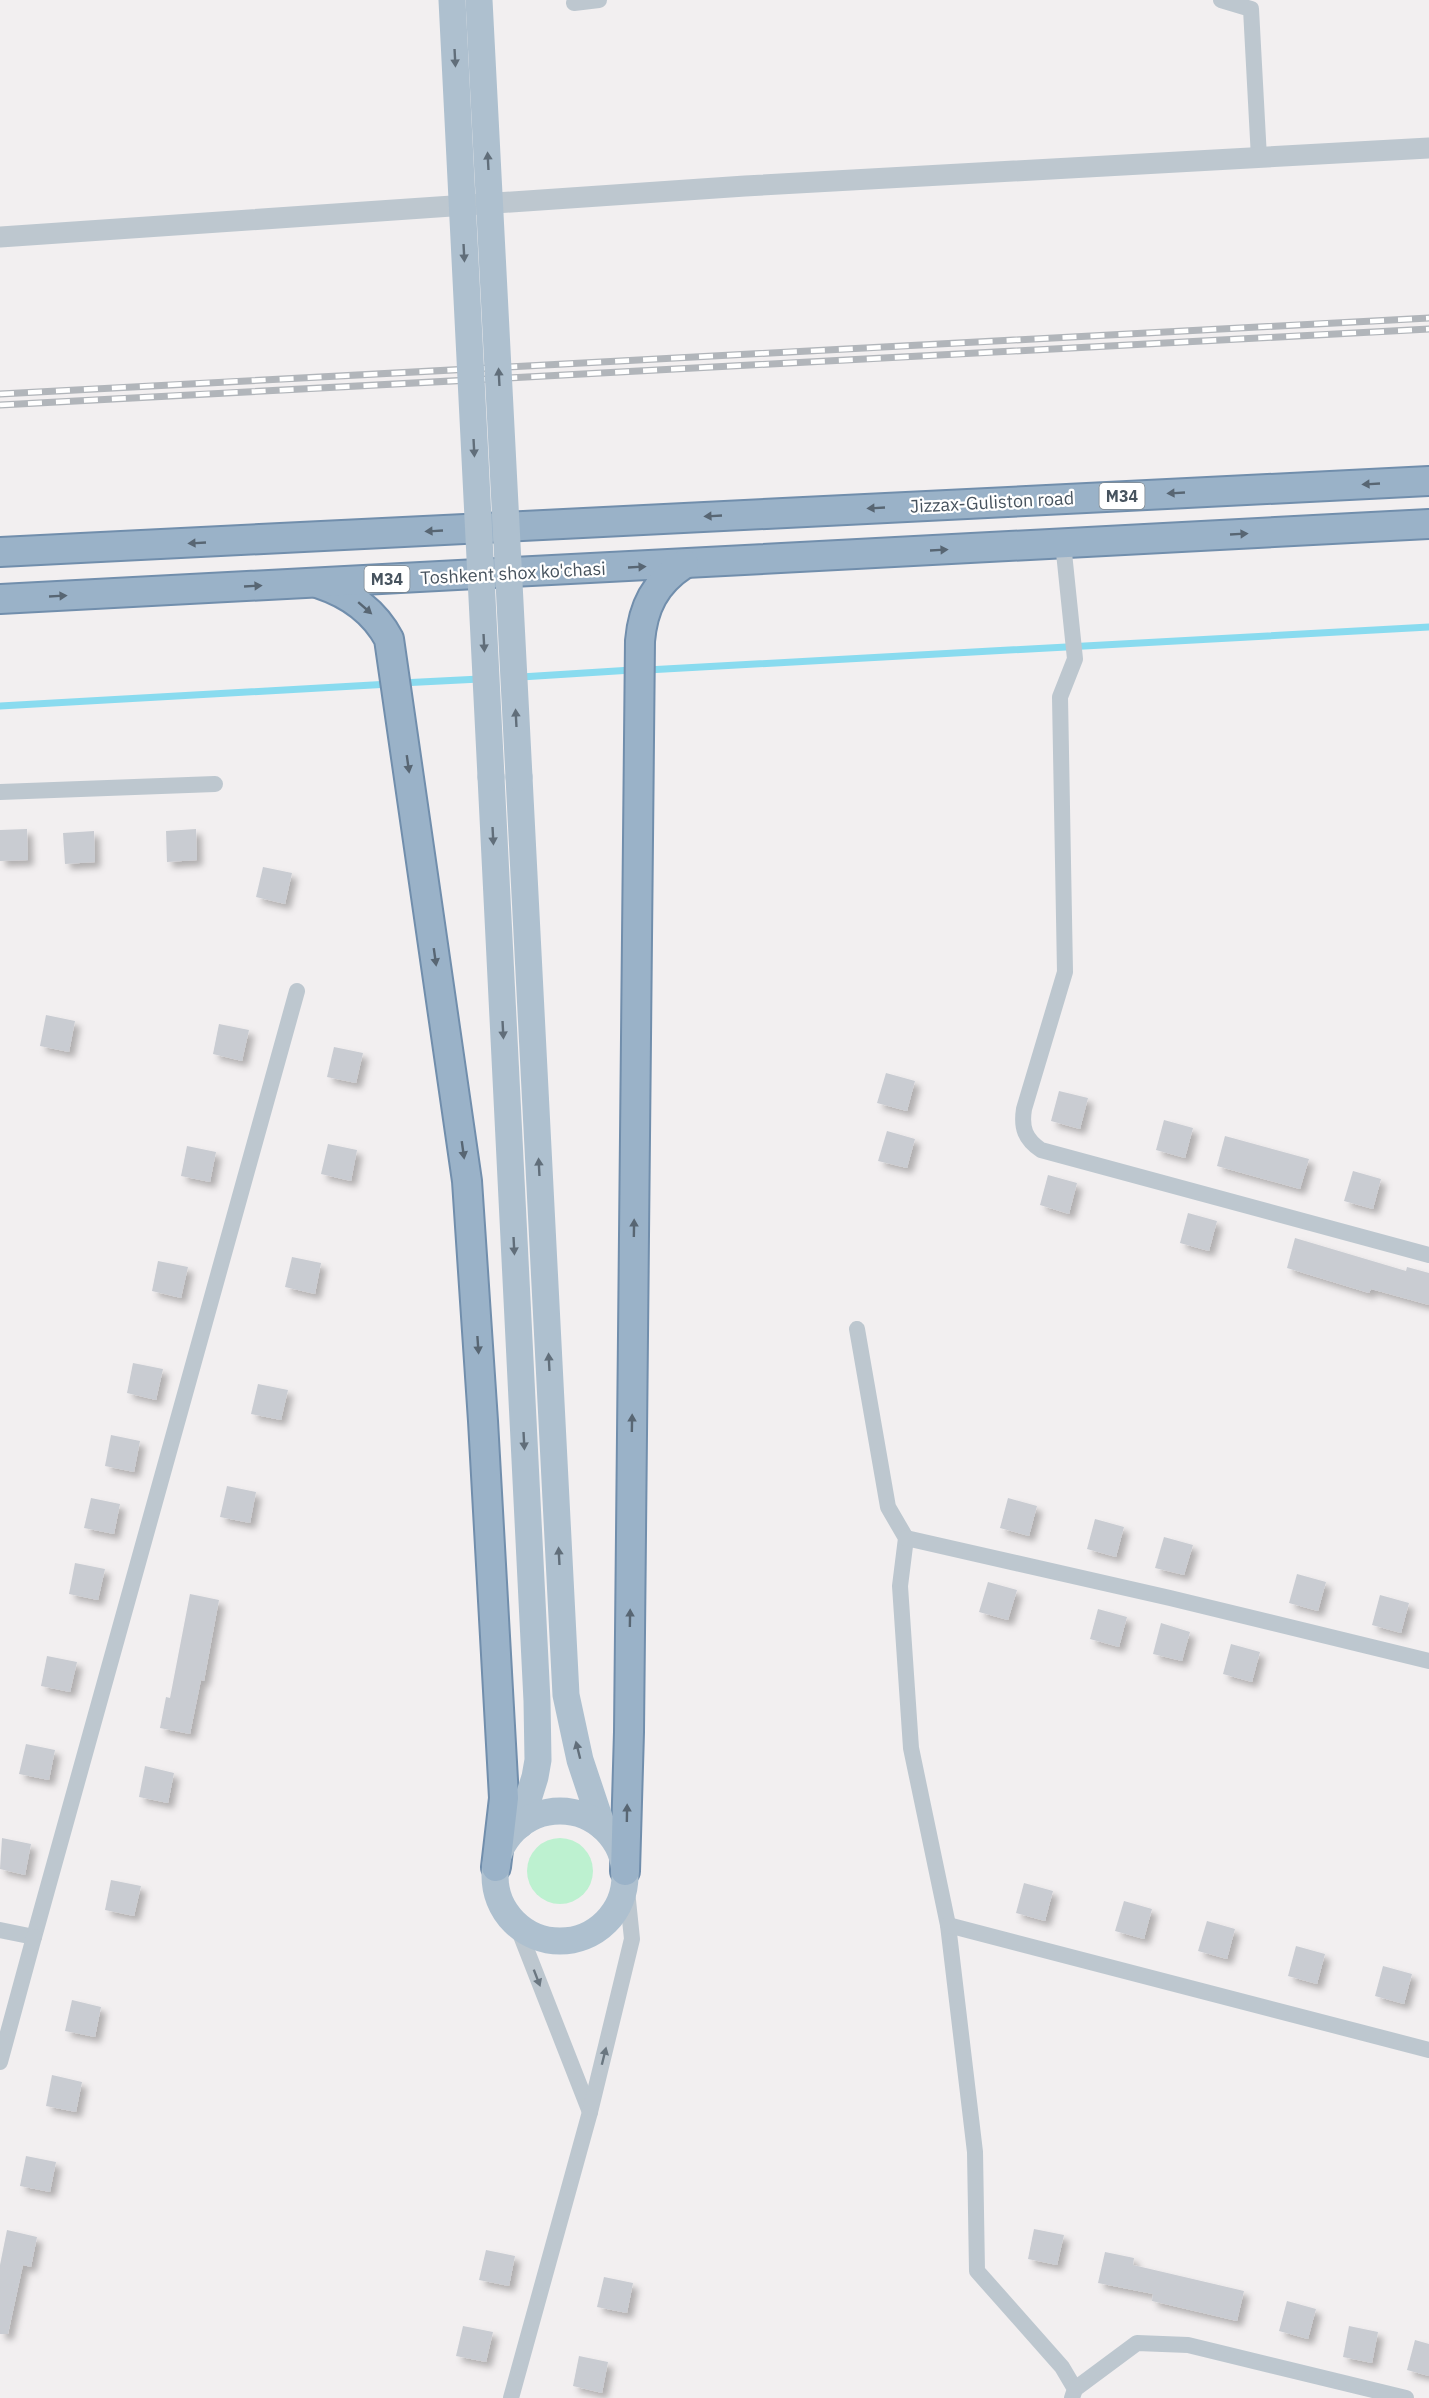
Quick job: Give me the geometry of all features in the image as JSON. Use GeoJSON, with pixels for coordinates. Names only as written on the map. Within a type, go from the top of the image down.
{"type":"FeatureCollection","features":[{"type":"Feature","properties":{"kind":"highway","name":"Jizzax-Guliston road"},"geometry":{"type":"LineString","coordinates":[[0,552],[1429,481]]}},
{"type":"Feature","properties":{"kind":"highway","name":"M34"},"geometry":{"type":"LineString","coordinates":[[1063,543],[1429,524]]}},
{"type":"Feature","properties":{"kind":"highway","name":"Toshkent shox ko'chasi"},"geometry":{"type":"LineString","coordinates":[[0,599],[1063,543]]}},
{"type":"Feature","properties":{"kind":"highway"},"geometry":{"type":"LineString","coordinates":[[625,1871],[640,641],[642,623],[651,598],[664,579],[684,564]]}},
{"type":"Feature","properties":{"kind":"highway"},"geometry":{"type":"LineString","coordinates":[[315,582],[341,592],[366,609],[383,628],[389,639],[467,1181],[504,1798],[496,1867]]}},
{"type":"Feature","properties":{"kind":"main road"},"geometry":{"type":"LineString","coordinates":[[452,0],[537,1701],[535,1777],[520,1825]]}},
{"type":"Feature","properties":{"kind":"main road"},"geometry":{"type":"LineString","coordinates":[[480,0],[566,1695],[580,1760],[602,1826],[618,1846],[625,1871],[625,1884],[616,1909],[603,1924],[587,1935],[568,1940],[549,1940],[531,1934],[516,1923],[500,1898],[496,1867],[504,1844],[520,1825],[541,1814],[566,1811],[585,1816],[602,1826]]}},
{"type":"Feature","properties":{"kind":"street"},"geometry":{"type":"LineString","coordinates":[[574,3],[599,0]]}},
{"type":"Feature","properties":{"kind":"street"},"geometry":{"type":"LineString","coordinates":[[1221,0],[1251,9],[1259,158]]}},
{"type":"Feature","properties":{"kind":"street"},"geometry":{"type":"LineString","coordinates":[[0,237],[745,186],[1429,148]]}},
{"type":"Feature","properties":{"kind":"street"},"geometry":{"type":"LineString","coordinates":[[1063,543],[1075,659],[1060,697],[1065,972],[1024,1109],[1023,1131],[1030,1142],[1041,1150],[1429,1255]]}},
{"type":"Feature","properties":{"kind":"street"},"geometry":{"type":"LineString","coordinates":[[0,792],[215,784]]}},
{"type":"Feature","properties":{"kind":"street"},"geometry":{"type":"LineString","coordinates":[[0,2062],[297,991]]}},
{"type":"Feature","properties":{"kind":"street"},"geometry":{"type":"LineString","coordinates":[[857,1329],[888,1507],[906,1538],[900,1586],[911,1749],[948,1925],[975,2152],[977,2271],[1062,2367],[1073,2393],[1137,2343],[1188,2345],[1406,2398]]}},
{"type":"Feature","properties":{"kind":"street"},"geometry":{"type":"LineString","coordinates":[[906,1538],[1170,1598],[1429,1661]]}},
{"type":"Feature","properties":{"kind":"street"},"geometry":{"type":"LineString","coordinates":[[511,2398],[590,2112],[632,1939],[625,1871]]}},
{"type":"Feature","properties":{"kind":"street"},"geometry":{"type":"LineString","coordinates":[[516,1923],[590,2112]]}},
{"type":"Feature","properties":{"kind":"street"},"geometry":{"type":"LineString","coordinates":[[948,1925],[1429,2049]]}},
{"type":"Feature","properties":{"kind":"street"},"geometry":{"type":"LineString","coordinates":[[0,1930],[34,1937]]}},
{"type":"Feature","properties":{"kind":"green space"},"geometry":{"type":"Polygon","coordinates":[[[566,1838],[584,1847],[591,1858],[593,1871],[591,1884],[584,1895],[573,1902],[554,1904],[536,1895],[529,1884],[527,1865],[536,1847],[547,1840],[566,1838]]]}},
{"type":"Feature","properties":{"kind":"building"},"geometry":{"type":"Polygon","coordinates":[[[27,829],[28,860],[0,861],[0,830],[27,829]]]}},
{"type":"Feature","properties":{"kind":"building"},"geometry":{"type":"Polygon","coordinates":[[[196,829],[197,860],[167,862],[166,831],[196,829]]]}},
{"type":"Feature","properties":{"kind":"building"},"geometry":{"type":"Polygon","coordinates":[[[94,831],[95,862],[65,864],[63,833],[94,831]]]}},
{"type":"Feature","properties":{"kind":"building"},"geometry":{"type":"Polygon","coordinates":[[[263,867],[292,873],[285,904],[256,897],[263,867]]]}},
{"type":"Feature","properties":{"kind":"building"},"geometry":{"type":"Polygon","coordinates":[[[46,1015],[75,1021],[69,1052],[40,1046],[46,1015]]]}},
{"type":"Feature","properties":{"kind":"building"},"geometry":{"type":"Polygon","coordinates":[[[219,1024],[249,1030],[242,1061],[213,1054],[219,1024]]]}},
{"type":"Feature","properties":{"kind":"building"},"geometry":{"type":"Polygon","coordinates":[[[334,1047],[363,1053],[356,1083],[327,1077],[334,1047]]]}},
{"type":"Feature","properties":{"kind":"building"},"geometry":{"type":"Polygon","coordinates":[[[886,1073],[915,1081],[907,1111],[877,1103],[886,1073]]]}},
{"type":"Feature","properties":{"kind":"building"},"geometry":{"type":"Polygon","coordinates":[[[1059,1091],[1088,1098],[1080,1129],[1051,1121],[1059,1091]]]}},
{"type":"Feature","properties":{"kind":"building"},"geometry":{"type":"Polygon","coordinates":[[[1164,1120],[1193,1128],[1185,1158],[1156,1150],[1164,1120]]]}},
{"type":"Feature","properties":{"kind":"building"},"geometry":{"type":"Polygon","coordinates":[[[887,1131],[915,1139],[907,1168],[878,1161],[887,1131]]]}},
{"type":"Feature","properties":{"kind":"building"},"geometry":{"type":"Polygon","coordinates":[[[1225,1136],[1309,1159],[1300,1189],[1217,1166],[1225,1136]]]}},
{"type":"Feature","properties":{"kind":"building"},"geometry":{"type":"Polygon","coordinates":[[[328,1144],[357,1150],[351,1181],[321,1174],[328,1144]]]}},
{"type":"Feature","properties":{"kind":"building"},"geometry":{"type":"Polygon","coordinates":[[[187,1146],[216,1152],[210,1182],[181,1176],[187,1146]]]}},
{"type":"Feature","properties":{"kind":"building"},"geometry":{"type":"Polygon","coordinates":[[[1353,1171],[1381,1179],[1373,1209],[1344,1201],[1353,1171]]]}},
{"type":"Feature","properties":{"kind":"building"},"geometry":{"type":"Polygon","coordinates":[[[1048,1175],[1077,1183],[1069,1214],[1040,1205],[1048,1175]]]}},
{"type":"Feature","properties":{"kind":"building"},"geometry":{"type":"Polygon","coordinates":[[[1188,1213],[1217,1221],[1209,1251],[1180,1243],[1188,1213]]]}},
{"type":"Feature","properties":{"kind":"building"},"geometry":{"type":"Polygon","coordinates":[[[1295,1238],[1406,1271],[1407,1267],[1429,1273],[1429,1305],[1371,1289],[1369,1293],[1287,1268],[1295,1238]]]}},
{"type":"Feature","properties":{"kind":"building"},"geometry":{"type":"Polygon","coordinates":[[[292,1257],[321,1263],[315,1294],[285,1287],[292,1257]]]}},
{"type":"Feature","properties":{"kind":"building"},"geometry":{"type":"Polygon","coordinates":[[[158,1261],[188,1267],[181,1298],[152,1291],[158,1261]]]}},
{"type":"Feature","properties":{"kind":"building"},"geometry":{"type":"Polygon","coordinates":[[[133,1363],[163,1369],[156,1400],[127,1393],[133,1363]]]}},
{"type":"Feature","properties":{"kind":"building"},"geometry":{"type":"Polygon","coordinates":[[[258,1384],[288,1390],[281,1420],[251,1414],[258,1384]]]}},
{"type":"Feature","properties":{"kind":"building"},"geometry":{"type":"Polygon","coordinates":[[[111,1435],[140,1441],[134,1472],[105,1466],[111,1435]]]}},
{"type":"Feature","properties":{"kind":"building"},"geometry":{"type":"Polygon","coordinates":[[[227,1486],[256,1492],[250,1523],[220,1517],[227,1486]]]}},
{"type":"Feature","properties":{"kind":"building"},"geometry":{"type":"Polygon","coordinates":[[[91,1498],[120,1504],[114,1534],[84,1528],[91,1498]]]}},
{"type":"Feature","properties":{"kind":"building"},"geometry":{"type":"Polygon","coordinates":[[[1008,1498],[1037,1506],[1029,1536],[1000,1528],[1008,1498]]]}},
{"type":"Feature","properties":{"kind":"building"},"geometry":{"type":"Polygon","coordinates":[[[1095,1519],[1124,1527],[1116,1557],[1087,1549],[1095,1519]]]}},
{"type":"Feature","properties":{"kind":"building"},"geometry":{"type":"Polygon","coordinates":[[[1164,1537],[1193,1545],[1184,1575],[1155,1568],[1164,1537]]]}},
{"type":"Feature","properties":{"kind":"building"},"geometry":{"type":"Polygon","coordinates":[[[75,1563],[105,1569],[98,1600],[69,1594],[75,1563]]]}},
{"type":"Feature","properties":{"kind":"building"},"geometry":{"type":"Polygon","coordinates":[[[1297,1574],[1326,1582],[1318,1611],[1289,1603],[1297,1574]]]}},
{"type":"Feature","properties":{"kind":"building"},"geometry":{"type":"Polygon","coordinates":[[[988,1582],[1017,1590],[1008,1620],[979,1612],[988,1582]]]}},
{"type":"Feature","properties":{"kind":"building"},"geometry":{"type":"Polygon","coordinates":[[[190,1594],[219,1600],[204,1681],[201,1680],[190,1734],[160,1728],[166,1697],[170,1698],[190,1594]]]}},
{"type":"Feature","properties":{"kind":"building"},"geometry":{"type":"Polygon","coordinates":[[[1380,1595],[1409,1603],[1401,1633],[1372,1625],[1380,1595]]]}},
{"type":"Feature","properties":{"kind":"building"},"geometry":{"type":"Polygon","coordinates":[[[1098,1609],[1127,1617],[1119,1647],[1090,1639],[1098,1609]]]}},
{"type":"Feature","properties":{"kind":"building"},"geometry":{"type":"Polygon","coordinates":[[[1161,1623],[1190,1632],[1182,1661],[1153,1654],[1161,1623]]]}},
{"type":"Feature","properties":{"kind":"building"},"geometry":{"type":"Polygon","coordinates":[[[1231,1644],[1260,1652],[1252,1682],[1223,1674],[1231,1644]]]}},
{"type":"Feature","properties":{"kind":"building"},"geometry":{"type":"Polygon","coordinates":[[[47,1656],[77,1662],[70,1692],[41,1686],[47,1656]]]}},
{"type":"Feature","properties":{"kind":"building"},"geometry":{"type":"Polygon","coordinates":[[[26,1744],[55,1750],[49,1780],[19,1774],[26,1744]]]}},
{"type":"Feature","properties":{"kind":"building"},"geometry":{"type":"Polygon","coordinates":[[[145,1766],[174,1773],[168,1803],[139,1797],[145,1766]]]}},
{"type":"Feature","properties":{"kind":"building"},"geometry":{"type":"Polygon","coordinates":[[[2,1838],[31,1844],[25,1875],[0,1869],[2,1838]]]}},
{"type":"Feature","properties":{"kind":"building"},"geometry":{"type":"Polygon","coordinates":[[[111,1880],[141,1886],[134,1916],[105,1910],[111,1880]]]}},
{"type":"Feature","properties":{"kind":"building"},"geometry":{"type":"Polygon","coordinates":[[[1024,1883],[1053,1891],[1045,1921],[1016,1913],[1024,1883]]]}},
{"type":"Feature","properties":{"kind":"building"},"geometry":{"type":"Polygon","coordinates":[[[1124,1901],[1152,1909],[1144,1939],[1115,1931],[1124,1901]]]}},
{"type":"Feature","properties":{"kind":"building"},"geometry":{"type":"Polygon","coordinates":[[[1207,1921],[1235,1929],[1227,1959],[1198,1951],[1207,1921]]]}},
{"type":"Feature","properties":{"kind":"building"},"geometry":{"type":"Polygon","coordinates":[[[1296,1946],[1325,1954],[1317,1984],[1288,1976],[1296,1946]]]}},
{"type":"Feature","properties":{"kind":"building"},"geometry":{"type":"Polygon","coordinates":[[[1383,1966],[1412,1974],[1404,2004],[1375,1996],[1383,1966]]]}},
{"type":"Feature","properties":{"kind":"building"},"geometry":{"type":"Polygon","coordinates":[[[72,2000],[101,2007],[95,2037],[65,2031],[72,2000]]]}},
{"type":"Feature","properties":{"kind":"building"},"geometry":{"type":"Polygon","coordinates":[[[52,2075],[82,2082],[76,2112],[46,2106],[52,2075]]]}},
{"type":"Feature","properties":{"kind":"building"},"geometry":{"type":"Polygon","coordinates":[[[26,2156],[56,2162],[50,2192],[20,2186],[26,2156]]]}},
{"type":"Feature","properties":{"kind":"building"},"geometry":{"type":"Polygon","coordinates":[[[1034,2229],[1064,2235],[1057,2265],[1028,2259],[1034,2229]]]}},
{"type":"Feature","properties":{"kind":"building"},"geometry":{"type":"Polygon","coordinates":[[[7,2230],[37,2237],[31,2267],[23,2265],[8,2334],[0,2334],[0,2265],[7,2230]]]}},
{"type":"Feature","properties":{"kind":"building"},"geometry":{"type":"Polygon","coordinates":[[[486,2250],[515,2256],[509,2286],[479,2280],[486,2250]]]}},
{"type":"Feature","properties":{"kind":"building"},"geometry":{"type":"Polygon","coordinates":[[[1105,2252],[1134,2258],[1133,2265],[1244,2291],[1237,2321],[1152,2301],[1153,2294],[1098,2283],[1105,2252]]]}},
{"type":"Feature","properties":{"kind":"building"},"geometry":{"type":"Polygon","coordinates":[[[604,2277],[633,2283],[627,2313],[597,2307],[604,2277]]]}},
{"type":"Feature","properties":{"kind":"building"},"geometry":{"type":"Polygon","coordinates":[[[1287,2301],[1316,2309],[1308,2339],[1279,2331],[1287,2301]]]}},
{"type":"Feature","properties":{"kind":"building"},"geometry":{"type":"Polygon","coordinates":[[[463,2326],[493,2332],[486,2362],[456,2356],[463,2326]]]}},
{"type":"Feature","properties":{"kind":"building"},"geometry":{"type":"Polygon","coordinates":[[[1349,2326],[1378,2332],[1372,2363],[1343,2357],[1349,2326]]]}},
{"type":"Feature","properties":{"kind":"building"},"geometry":{"type":"Polygon","coordinates":[[[1415,2340],[1429,2344],[1429,2376],[1407,2370],[1415,2340]]]}},
{"type":"Feature","properties":{"kind":"building"},"geometry":{"type":"Polygon","coordinates":[[[579,2356],[608,2362],[602,2393],[573,2386],[579,2356]]]}},
{"type":"Feature","properties":{"kind":"waterway"},"geometry":{"type":"LineString","coordinates":[[647,670],[1429,627]]}},
{"type":"Feature","properties":{"kind":"waterway"},"geometry":{"type":"LineString","coordinates":[[521,677],[632,670]]}},
{"type":"Feature","properties":{"kind":"waterway"},"geometry":{"type":"LineString","coordinates":[[401,683],[480,679]]}},
{"type":"Feature","properties":{"kind":"waterway"},"geometry":{"type":"LineString","coordinates":[[0,706],[390,684]]}},
{"type":"Feature","properties":{"kind":"railway"},"geometry":{"type":"LineString","coordinates":[[0,394],[1429,318]]}},
{"type":"Feature","properties":{"kind":"railway"},"geometry":{"type":"LineString","coordinates":[[0,405],[1429,329]]}}]}
